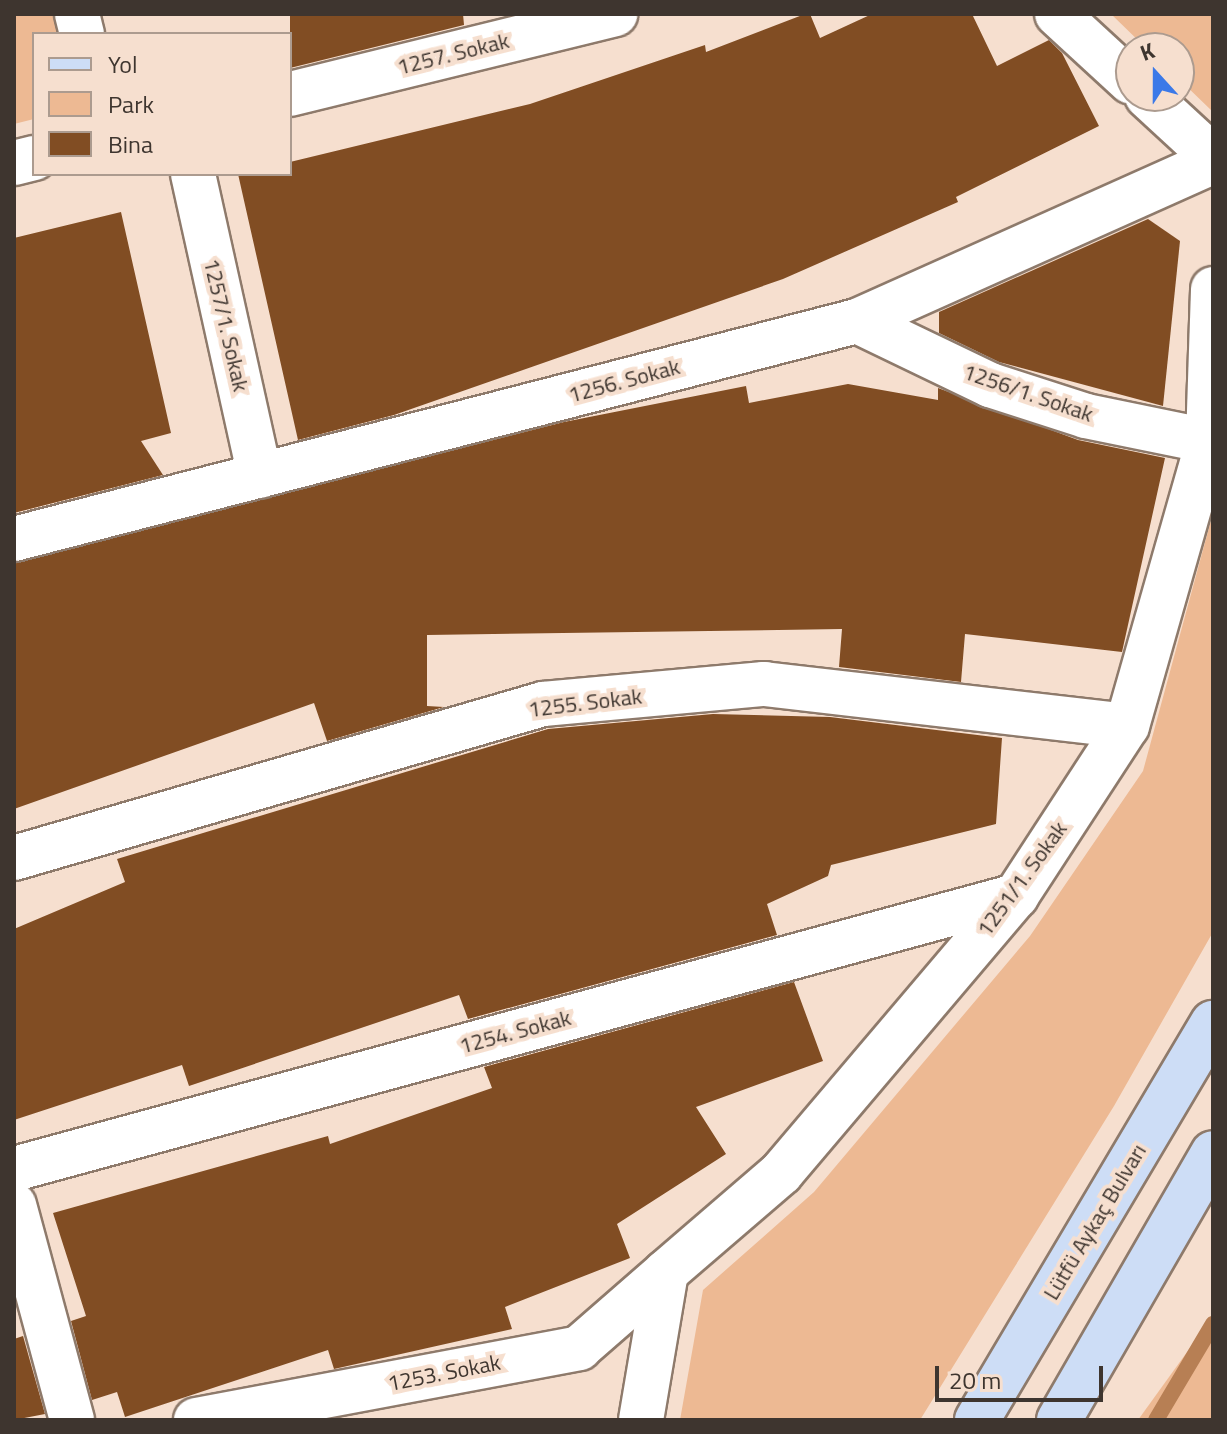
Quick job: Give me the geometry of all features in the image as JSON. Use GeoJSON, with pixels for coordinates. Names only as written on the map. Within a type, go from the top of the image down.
{"type":"FeatureCollection","features":[{"type":"Feature","properties":{"kind":"main road","name":"Lütfü Aykaç Bulvarı"},"geometry":{"type":"LineString","coordinates":[[977,1420],[1213,1023]]}},
{"type":"Feature","properties":{"kind":"main road"},"geometry":{"type":"LineString","coordinates":[[1059,1420],[1213,1153]]}},
{"type":"Feature","properties":{"kind":"street","name":"1257. Sokak"},"geometry":{"type":"LineString","coordinates":[[292,94],[615,14]]}},
{"type":"Feature","properties":{"kind":"street"},"geometry":{"type":"LineString","coordinates":[[1057,14],[1115,67]]}},
{"type":"Feature","properties":{"kind":"street"},"geometry":{"type":"LineString","coordinates":[[1164,112],[1213,160]]}},
{"type":"Feature","properties":{"kind":"street","name":"1256. Sokak"},"geometry":{"type":"LineString","coordinates":[[14,539],[857,321],[1213,160]]}},
{"type":"Feature","properties":{"kind":"street","name":"1257/1. Sokak"},"geometry":{"type":"LineString","coordinates":[[193,176],[260,476]]}},
{"type":"Feature","properties":{"kind":"street","name":"1251/1. Sokak"},"geometry":{"type":"LineString","coordinates":[[666,1272],[781,1173],[1016,896],[1127,726],[1208,441],[1213,289]]}},
{"type":"Feature","properties":{"kind":"street","name":"1256/1. Sokak"},"geometry":{"type":"LineString","coordinates":[[857,321],[990,385],[1086,416],[1208,441]]}},
{"type":"Feature","properties":{"kind":"street","name":"1255. Sokak"},"geometry":{"type":"LineString","coordinates":[[14,858],[543,704],[764,684],[1127,726]]}},
{"type":"Feature","properties":{"kind":"street","name":"1254. Sokak"},"geometry":{"type":"LineString","coordinates":[[14,1169],[1016,896]]}},
{"type":"Feature","properties":{"kind":"street"},"geometry":{"type":"LineString","coordinates":[[14,1205],[72,1420]]}},
{"type":"Feature","properties":{"kind":"street"},"geometry":{"type":"LineString","coordinates":[[641,1420],[666,1272]]}},
{"type":"Feature","properties":{"kind":"street","name":"1253. Sokak"},"geometry":{"type":"LineString","coordinates":[[196,1420],[579,1348],[666,1272]]}},
{"type":"Feature","properties":{"kind":"green space"},"geometry":{"type":"Polygon","coordinates":[[[14,14],[63,14],[68,32],[32,32],[32,120],[14,124],[14,14]]]}},
{"type":"Feature","properties":{"kind":"green space"},"geometry":{"type":"Polygon","coordinates":[[[1111,14],[1213,14],[1213,112],[1195,95],[1195,32],[1130,32],[1111,14]]]}},
{"type":"Feature","properties":{"kind":"green space"},"geometry":{"type":"Polygon","coordinates":[[[1213,513],[1213,932],[1114,1106],[920,1420],[680,1420],[703,1290],[814,1192],[1030,936],[1143,771],[1213,513]]]}},
{"type":"Feature","properties":{"kind":"green space"},"geometry":{"type":"Polygon","coordinates":[[[1213,1316],[1213,1420],[1138,1420],[1213,1316]]]}},
{"type":"Feature","properties":{"kind":"building"},"geometry":{"type":"Polygon","coordinates":[[[290,14],[463,14],[464,25],[292,68],[290,14]]]}},
{"type":"Feature","properties":{"kind":"building"},"geometry":{"type":"Polygon","coordinates":[[[805,14],[810,14],[820,38],[872,14],[972,14],[997,66],[1049,40],[1062,53],[1099,126],[956,197],[958,202],[783,279],[394,415],[298,440],[238,176],[292,176],[292,162],[530,104],[705,45],[706,52],[805,14]]]}},
{"type":"Feature","properties":{"kind":"building"},"geometry":{"type":"Polygon","coordinates":[[[121,212],[171,433],[141,441],[163,475],[14,513],[14,238],[121,212]]]}},
{"type":"Feature","properties":{"kind":"building"},"geometry":{"type":"Polygon","coordinates":[[[1148,219],[1180,241],[1163,406],[999,362],[939,333],[939,312],[1148,219]]]}},
{"type":"Feature","properties":{"kind":"building"},"geometry":{"type":"Polygon","coordinates":[[[848,384],[938,400],[938,388],[1078,440],[1165,458],[1122,652],[965,634],[961,682],[839,667],[842,629],[427,635],[427,706],[444,707],[327,741],[314,703],[14,809],[14,563],[564,422],[746,386],[749,403],[848,384]]]}},
{"type":"Feature","properties":{"kind":"building"},"geometry":{"type":"Polygon","coordinates":[[[713,714],[830,717],[1002,738],[996,824],[831,865],[828,876],[767,904],[777,935],[468,1019],[459,995],[189,1086],[182,1065],[14,1120],[14,929],[125,882],[117,859],[548,729],[713,714]]]}},
{"type":"Feature","properties":{"kind":"building"},"geometry":{"type":"Polygon","coordinates":[[[794,982],[823,1061],[696,1107],[726,1154],[617,1224],[630,1258],[505,1307],[512,1329],[334,1369],[328,1350],[125,1417],[117,1392],[92,1400],[71,1321],[86,1316],[53,1213],[328,1136],[330,1144],[492,1088],[484,1067],[794,982]]]}},
{"type":"Feature","properties":{"kind":"building"},"geometry":{"type":"Polygon","coordinates":[[[23,1336],[45,1414],[14,1420],[14,1339],[23,1336]]]}},
{"type":"Feature","properties":{"kind":"waterway"},"geometry":{"type":"LineString","coordinates":[[1156,1420],[1213,1324]]}}]}
